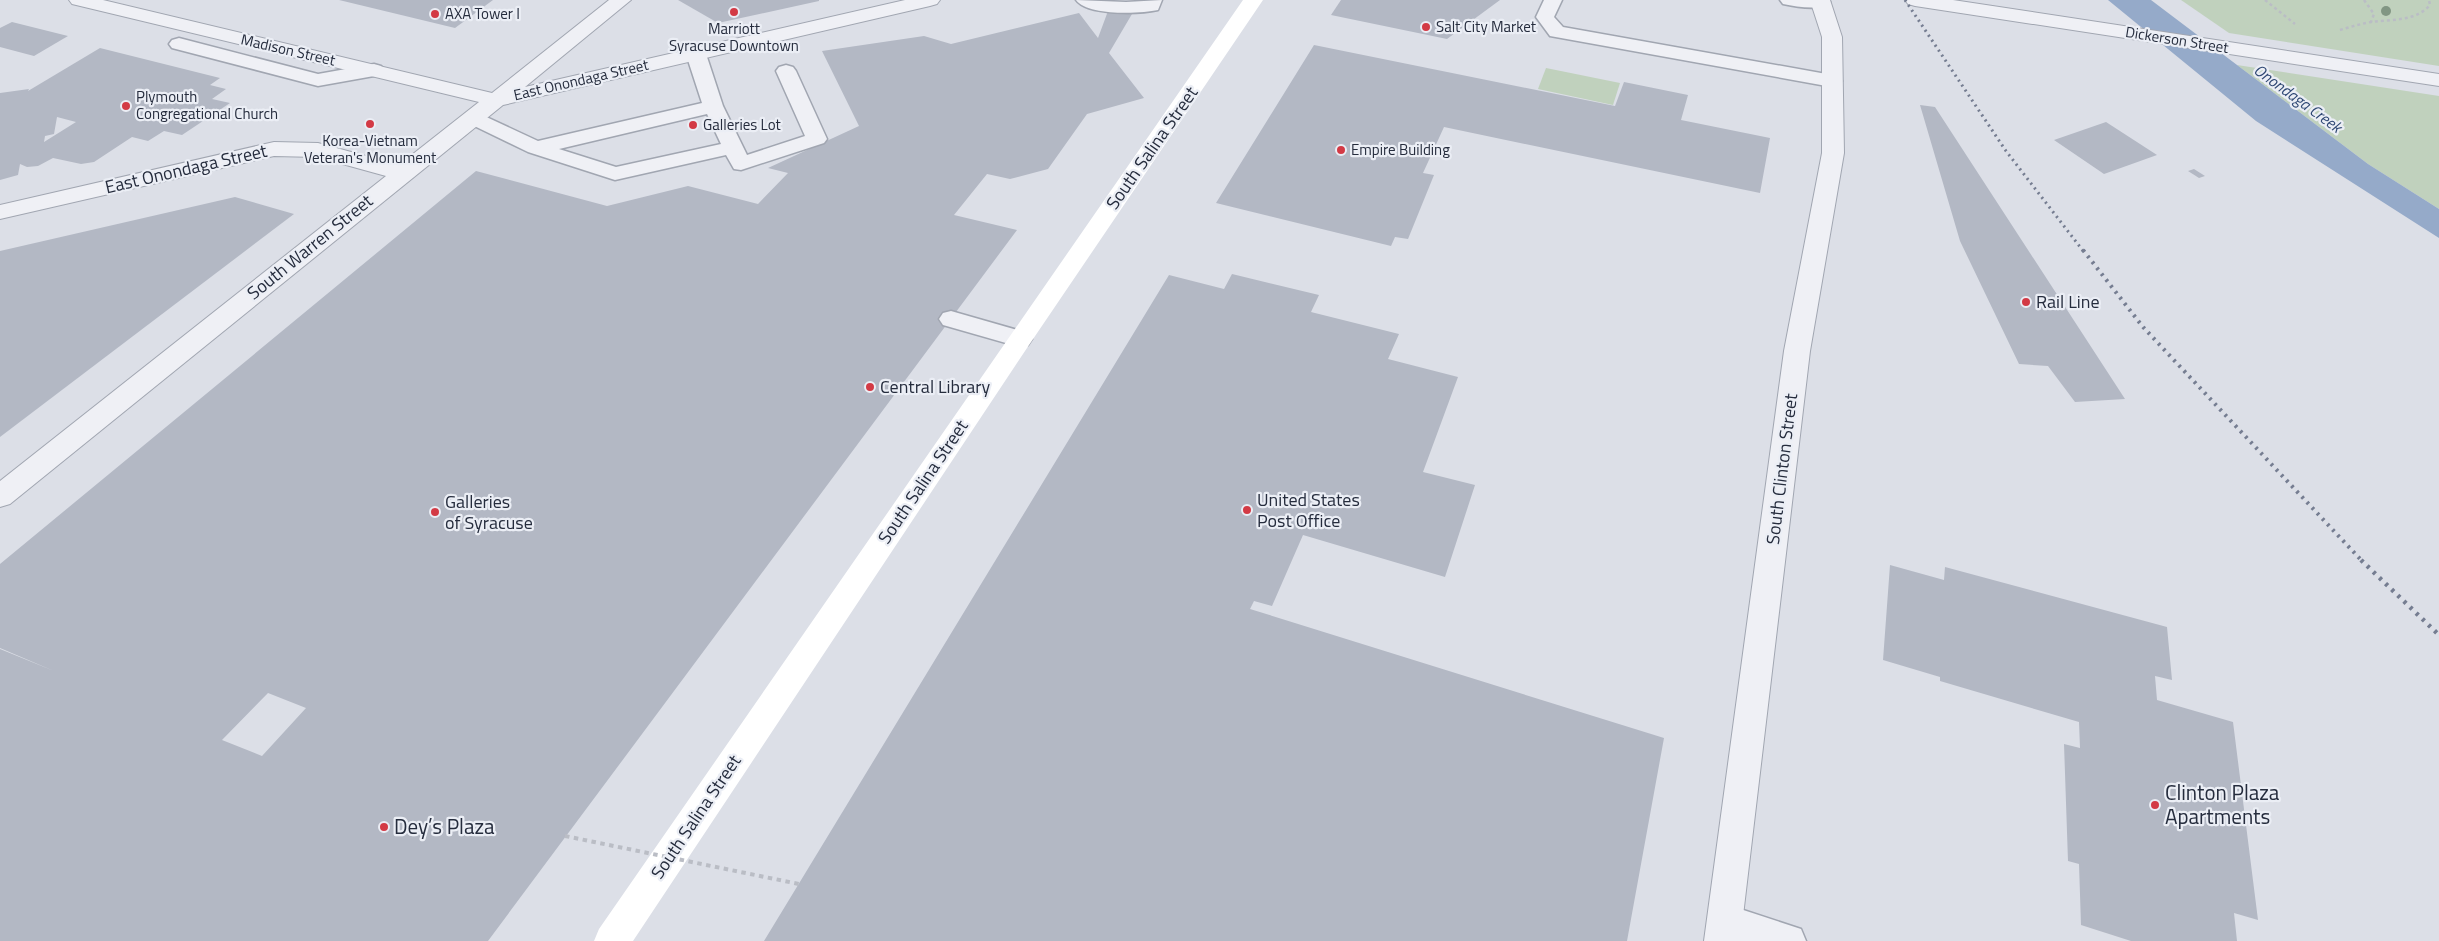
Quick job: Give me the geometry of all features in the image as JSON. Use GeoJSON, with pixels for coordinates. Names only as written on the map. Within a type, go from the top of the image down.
{"type":"FeatureCollection","features":[{"type":"Feature","properties":{"kind":"main road","name":"South Salina Street"},"geometry":{"type":"LineString","coordinates":[[612,941],[1020,338],[1253,0]]}},
{"type":"Feature","properties":{"kind":"street","name":"Madison Street"},"geometry":{"type":"LineString","coordinates":[[79,0],[496,100]]}},
{"type":"Feature","properties":{"kind":"street","name":"South Warren Street"},"geometry":{"type":"LineString","coordinates":[[0,496],[621,0]]}},
{"type":"Feature","properties":{"kind":"street","name":"East Onondaga Street"},"geometry":{"type":"LineString","coordinates":[[496,100],[930,0]]}},
{"type":"Feature","properties":{"kind":"street","name":"Dickerson Street"},"geometry":{"type":"LineString","coordinates":[[1915,0],[1963,4],[2114,30],[2439,80]]}},
{"type":"Feature","properties":{"kind":"street","name":"South Clinton Street"},"geometry":{"type":"LineString","coordinates":[[1723,931],[1799,341],[1833,153],[1832,37],[1820,1]]}},
{"type":"Feature","properties":{"kind":"street","name":"East Onondaga Street"},"geometry":{"type":"LineString","coordinates":[[0,212],[274,149],[318,150],[402,174]]}},
{"type":"Feature","properties":{"kind":"lane"},"geometry":{"type":"LineString","coordinates":[[1085,0],[1129,10],[1151,6],[1154,0]]}},
{"type":"Feature","properties":{"kind":"lane"},"geometry":{"type":"LineString","coordinates":[[1553,0],[1545,16],[1557,32],[1832,81]]}},
{"type":"Feature","properties":{"kind":"lane"},"geometry":{"type":"LineString","coordinates":[[1789,0],[1820,1]]}},
{"type":"Feature","properties":{"kind":"lane"},"geometry":{"type":"LineString","coordinates":[[179,44],[318,80],[374,70]]}},
{"type":"Feature","properties":{"kind":"lane"},"geometry":{"type":"LineString","coordinates":[[696,54],[713,106],[741,164],[817,139],[786,71]]}},
{"type":"Feature","properties":{"kind":"lane"},"geometry":{"type":"LineString","coordinates":[[535,148],[713,106]]}},
{"type":"Feature","properties":{"kind":"lane"},"geometry":{"type":"LineString","coordinates":[[473,118],[535,148],[616,174],[732,148]]}},
{"type":"Feature","properties":{"kind":"lane"},"geometry":{"type":"LineString","coordinates":[[950,319],[1020,338]]}},
{"type":"Feature","properties":{"kind":"lane"},"geometry":{"type":"LineString","coordinates":[[1723,931],[1789,941]]}},
{"type":"Feature","properties":{"kind":"path"},"geometry":{"type":"LineString","coordinates":[[2364,0],[2374,14],[2371,22],[2416,16],[2427,11],[2430,5],[2428,0]]}},
{"type":"Feature","properties":{"kind":"path"},"geometry":{"type":"LineString","coordinates":[[565,836],[799,884]]}},
{"type":"Feature","properties":{"kind":"green space"},"geometry":{"type":"Polygon","coordinates":[[[2181,0],[2439,0],[2439,66],[2229,33],[2181,0]]]}},
{"type":"Feature","properties":{"kind":"green space"},"geometry":{"type":"Polygon","coordinates":[[[2237,65],[2439,96],[2439,209],[2368,164],[2237,65]]]}},
{"type":"Feature","properties":{"kind":"green space"},"geometry":{"type":"Polygon","coordinates":[[[1546,68],[1620,83],[1613,105],[1538,89],[1546,68]]]}},
{"type":"Feature","properties":{"kind":"water"},"geometry":{"type":"Polygon","coordinates":[[[2108,0],[2151,0],[2368,164],[2439,209],[2439,238],[2256,121],[2108,0]]]}},
{"type":"Feature","properties":{"kind":"building","name":"AXA Tower I"},"geometry":{"type":"Polygon","coordinates":[[[339,0],[493,0],[455,28],[339,0]]]}},
{"type":"Feature","properties":{"kind":"building","name":"Marriott Syracuse Downtown"},"geometry":{"type":"Polygon","coordinates":[[[678,0],[819,0],[819,1],[718,23],[678,0]]]}},
{"type":"Feature","properties":{"kind":"building","name":"Salt City Market"},"geometry":{"type":"Polygon","coordinates":[[[1341,0],[1500,0],[1447,39],[1331,15],[1341,0]]]}},
{"type":"Feature","properties":{"kind":"building","name":"Galleries of Syracuse"},"geometry":{"type":"Polygon","coordinates":[[[1108,11],[1132,14],[1109,53],[1144,98],[1087,114],[1048,169],[1010,179],[987,174],[954,215],[1017,230],[488,941],[0,941],[0,649],[54,671],[0,648],[0,564],[476,171],[607,206],[688,186],[758,204],[788,173],[768,168],[859,126],[822,51],[924,36],[951,44],[1079,13],[1098,38],[1108,11]],[[268,693],[222,740],[262,756],[306,708],[268,693]]]}},
{"type":"Feature","properties":{"kind":"building"},"geometry":{"type":"Polygon","coordinates":[[[12,22],[68,36],[34,56],[0,47],[0,28],[12,22]]]}},
{"type":"Feature","properties":{"kind":"building"},"geometry":{"type":"Polygon","coordinates":[[[1314,45],[1615,106],[1624,82],[1688,95],[1681,120],[1770,138],[1760,193],[1444,127],[1423,173],[1434,175],[1408,239],[1395,237],[1391,246],[1216,203],[1314,45]]]}},
{"type":"Feature","properties":{"kind":"building","name":"Plymouth Congregational Church"},"geometry":{"type":"Polygon","coordinates":[[[100,48],[220,78],[210,85],[226,89],[212,99],[230,103],[182,135],[164,131],[148,141],[132,137],[94,162],[81,164],[53,158],[38,166],[27,167],[20,164],[18,175],[0,180],[0,93],[29,89],[28,91],[100,48]],[[57,117],[54,134],[45,136],[44,142],[76,122],[57,117]]]}},
{"type":"Feature","properties":{"kind":"building","name":"Rail Line"},"geometry":{"type":"Polygon","coordinates":[[[1920,105],[1935,107],[2125,399],[2075,402],[2048,366],[2019,364],[1960,241],[1920,105]]]}},
{"type":"Feature","properties":{"kind":"building"},"geometry":{"type":"Polygon","coordinates":[[[2106,122],[2157,155],[2104,174],[2054,140],[2106,122]]]}},
{"type":"Feature","properties":{"kind":"building"},"geometry":{"type":"Polygon","coordinates":[[[2194,169],[2205,176],[2199,178],[2188,171],[2194,169]]]}},
{"type":"Feature","properties":{"kind":"building"},"geometry":{"type":"Polygon","coordinates":[[[235,197],[294,214],[0,437],[0,251],[235,197]]]}},
{"type":"Feature","properties":{"kind":"building"},"geometry":{"type":"Polygon","coordinates":[[[1232,274],[1319,295],[1311,312],[1399,334],[1388,359],[1458,377],[1423,472],[1475,485],[1445,577],[1303,535],[1272,606],[1254,601],[1250,609],[1664,738],[1627,941],[764,941],[1169,275],[1224,289],[1232,274]]]}},
{"type":"Feature","properties":{"kind":"building","name":"Clinton Plaza Apartments"},"geometry":{"type":"Polygon","coordinates":[[[1890,565],[1944,580],[1945,567],[2167,627],[2172,680],[2155,676],[2157,700],[2233,722],[2258,920],[2234,913],[2237,941],[2131,941],[2081,925],[2079,864],[2068,861],[2064,744],[2080,748],[2079,722],[1940,681],[1940,677],[1883,660],[1890,565]]]}},
{"type":"Feature","properties":{"kind":"railway"},"geometry":{"type":"LineString","coordinates":[[1905,0],[2006,151],[2084,252]]}},
{"type":"Feature","properties":{"kind":"railway"},"geometry":{"type":"LineString","coordinates":[[2083,250],[2143,327],[2362,561]]}},
{"type":"Feature","properties":{"kind":"railway"},"geometry":{"type":"LineString","coordinates":[[2362,561],[2439,635]]}},
{"type":"Feature","properties":{"kind":"place","name":"Marriott Syracuse Downtown"},"geometry":{"type":"Point","coordinates":[734,12]}},
{"type":"Feature","properties":{"kind":"place","name":"AXA Tower I"},"geometry":{"type":"Point","coordinates":[435,14]}},
{"type":"Feature","properties":{"kind":"place","name":"Salt City Market"},"geometry":{"type":"Point","coordinates":[1426,27]}},
{"type":"Feature","properties":{"kind":"place","name":"Plymouth Congregational Church"},"geometry":{"type":"Point","coordinates":[126,106]}},
{"type":"Feature","properties":{"kind":"place","name":"Korea-Vietnam Veteran's Monument"},"geometry":{"type":"Point","coordinates":[370,124]}},
{"type":"Feature","properties":{"kind":"place","name":"Galleries Lot"},"geometry":{"type":"Point","coordinates":[693,125]}},
{"type":"Feature","properties":{"kind":"place","name":"Empire Building"},"geometry":{"type":"Point","coordinates":[1341,150]}},
{"type":"Feature","properties":{"kind":"place","name":"Rail Line"},"geometry":{"type":"Point","coordinates":[2026,302]}},
{"type":"Feature","properties":{"kind":"place","name":"Central Library"},"geometry":{"type":"Point","coordinates":[870,387]}},
{"type":"Feature","properties":{"kind":"place","name":"United States Post Office"},"geometry":{"type":"Point","coordinates":[1247,510]}},
{"type":"Feature","properties":{"kind":"place","name":"Galleries of Syracuse"},"geometry":{"type":"Point","coordinates":[435,512]}},
{"type":"Feature","properties":{"kind":"place","name":"Clinton Plaza Apartments"},"geometry":{"type":"Point","coordinates":[2155,805]}},
{"type":"Feature","properties":{"kind":"place","name":"Dey’s Plaza"},"geometry":{"type":"Point","coordinates":[384,827]}},
{"type":"Feature","properties":{"kind":"water label","name":"Onondaga Creek"},"geometry":{"type":"Point","coordinates":[2298,98]}}]}
